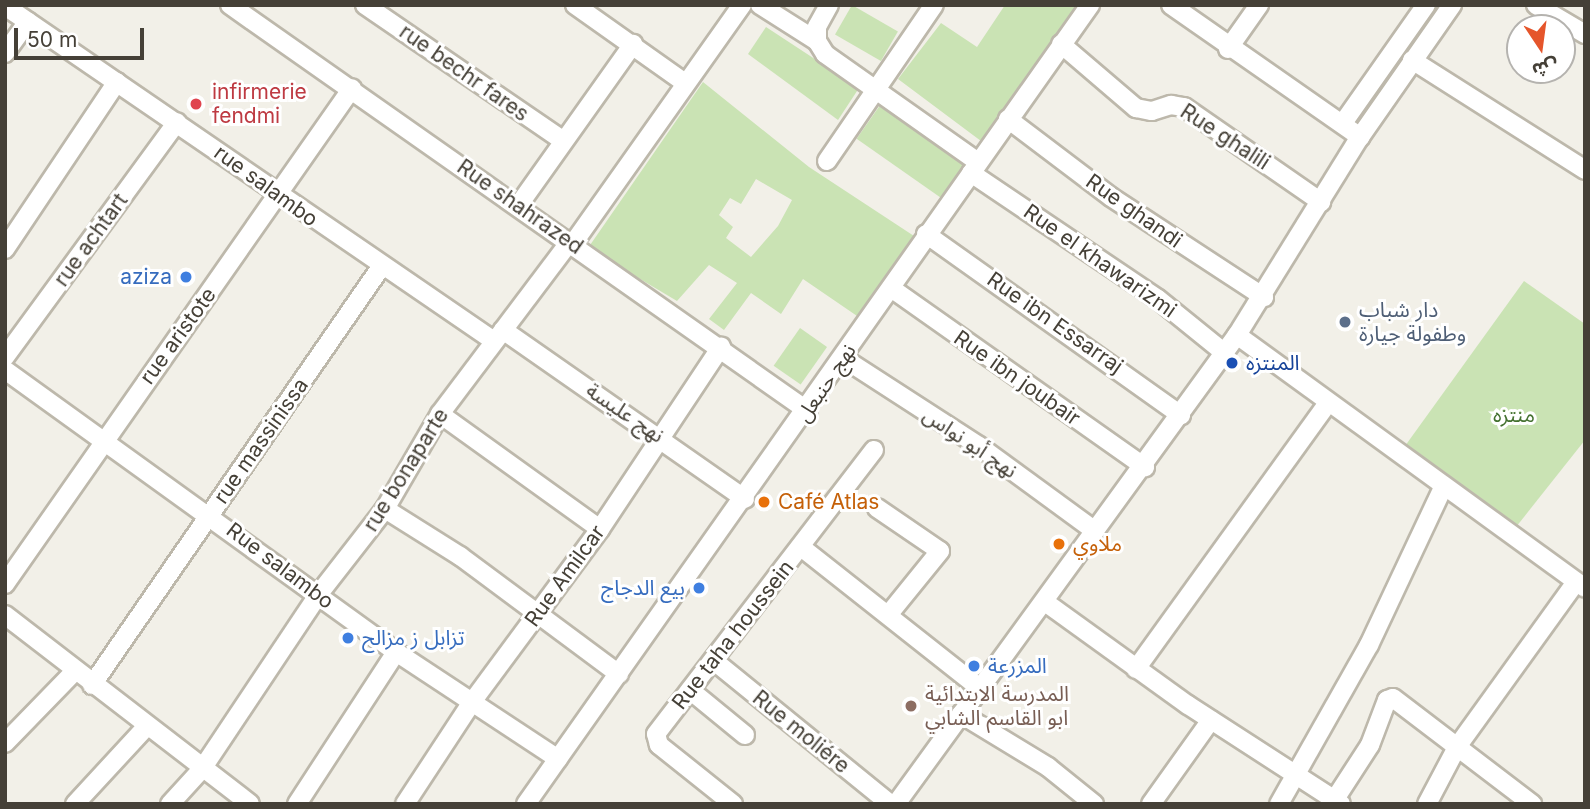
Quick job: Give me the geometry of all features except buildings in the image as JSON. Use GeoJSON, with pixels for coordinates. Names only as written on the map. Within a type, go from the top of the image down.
{"type":"FeatureCollection","features":[{"type":"Feature","properties":{"kind":"street","name":"Rue shahrazed"},"geometry":{"type":"LineString","coordinates":[[230,5],[721,347],[808,411]]}},
{"type":"Feature","properties":{"kind":"street","name":"rue bechr fares"},"geometry":{"type":"LineString","coordinates":[[365,5],[562,141]]}},
{"type":"Feature","properties":{"kind":"street"},"geometry":{"type":"LineString","coordinates":[[575,5],[685,83]]}},
{"type":"Feature","properties":{"kind":"street","name":"rue bonaparte"},"geometry":{"type":"LineString","coordinates":[[170,804],[202,769],[318,595],[385,509],[440,414],[570,244],[742,5]]}},
{"type":"Feature","properties":{"kind":"street","name":"Rue el khawarizmi"},"geometry":{"type":"LineString","coordinates":[[760,5],[817,41],[825,54],[877,90],[974,168],[1158,299],[1226,354]]}},
{"type":"Feature","properties":{"kind":"street"},"geometry":{"type":"LineString","coordinates":[[817,41],[817,27],[830,5]]}},
{"type":"Feature","properties":{"kind":"street"},"geometry":{"type":"LineString","coordinates":[[827,161],[934,5]]}},
{"type":"Feature","properties":{"kind":"street","name":"نهج حنبعل"},"geometry":{"type":"LineString","coordinates":[[526,804],[808,411],[926,234],[1090,5]]}},
{"type":"Feature","properties":{"kind":"street"},"geometry":{"type":"LineString","coordinates":[[1171,5],[1228,48],[1343,123],[1360,137]]}},
{"type":"Feature","properties":{"kind":"street"},"geometry":{"type":"LineString","coordinates":[[1228,48],[1259,5]]}},
{"type":"Feature","properties":{"kind":"street"},"geometry":{"type":"LineString","coordinates":[[1343,123],[1426,5]]}},
{"type":"Feature","properties":{"kind":"street"},"geometry":{"type":"LineString","coordinates":[[900,802],[961,714],[982,690],[1226,354],[1264,297],[1360,137],[1452,5]]}},
{"type":"Feature","properties":{"kind":"street"},"geometry":{"type":"LineString","coordinates":[[1536,5],[1585,34]]}},
{"type":"Feature","properties":{"kind":"street","name":"rue salambo"},"geometry":{"type":"LineString","coordinates":[[5,6],[177,122],[381,267],[498,335]]}},
{"type":"Feature","properties":{"kind":"street"},"geometry":{"type":"LineString","coordinates":[[5,53],[28,21]]}},
{"type":"Feature","properties":{"kind":"street"},"geometry":{"type":"LineString","coordinates":[[518,206],[632,44]]}},
{"type":"Feature","properties":{"kind":"street","name":"Rue ghalili"},"geometry":{"type":"LineString","coordinates":[[1061,44],[1136,108],[1152,111],[1171,104],[1184,107],[1321,202]]}},
{"type":"Feature","properties":{"kind":"street"},"geometry":{"type":"LineString","coordinates":[[1412,60],[1585,170]]}},
{"type":"Feature","properties":{"kind":"street"},"geometry":{"type":"LineString","coordinates":[[5,248],[117,82]]}},
{"type":"Feature","properties":{"kind":"street","name":"rue aristote"},"geometry":{"type":"LineString","coordinates":[[5,584],[105,437],[352,88]]}},
{"type":"Feature","properties":{"kind":"street","name":"Rue ghandi"},"geometry":{"type":"LineString","coordinates":[[1008,119],[1134,213],[1264,297]]}},
{"type":"Feature","properties":{"kind":"street","name":"rue achtart"},"geometry":{"type":"LineString","coordinates":[[5,358],[177,122]]}},
{"type":"Feature","properties":{"kind":"street","name":"Rue ibn Essarraj"},"geometry":{"type":"LineString","coordinates":[[926,234],[1181,415]]}},
{"type":"Feature","properties":{"kind":"street","name":"rue massinissa"},"geometry":{"type":"LineString","coordinates":[[92,684],[381,267]]}},
{"type":"Feature","properties":{"kind":"street","name":"Rue ibn joubair"},"geometry":{"type":"LineString","coordinates":[[891,288],[1145,467]]}},
{"type":"Feature","properties":{"kind":"street","name":"نهج عليسة"},"geometry":{"type":"LineString","coordinates":[[498,335],[662,439],[745,499]]}},
{"type":"Feature","properties":{"kind":"street"},"geometry":{"type":"LineString","coordinates":[[1237,335],[1443,488],[1580,585],[1457,747],[1427,804]]}},
{"type":"Feature","properties":{"kind":"street","name":"Rue Amilcar"},"geometry":{"type":"LineString","coordinates":[[405,804],[472,702],[600,529],[721,347]]}},
{"type":"Feature","properties":{"kind":"street","name":"نهج أبو نواس"},"geometry":{"type":"LineString","coordinates":[[843,358],[979,446],[1095,531]]}},
{"type":"Feature","properties":{"kind":"street","name":"Rue salambo"},"geometry":{"type":"LineString","coordinates":[[5,370],[105,437],[396,652],[558,759]]}},
{"type":"Feature","properties":{"kind":"street"},"geometry":{"type":"LineString","coordinates":[[1136,669],[1328,402]]}},
{"type":"Feature","properties":{"kind":"street"},"geometry":{"type":"LineString","coordinates":[[440,414],[600,529]]}},
{"type":"Feature","properties":{"kind":"street","name":"Rue taha houssein"},"geometry":{"type":"LineString","coordinates":[[733,804],[655,740],[690,690],[874,450]]}},
{"type":"Feature","properties":{"kind":"street"},"geometry":{"type":"LineString","coordinates":[[1279,804],[1369,645],[1443,488]]}},
{"type":"Feature","properties":{"kind":"street"},"geometry":{"type":"LineString","coordinates":[[877,508],[940,551],[889,614]]}},
{"type":"Feature","properties":{"kind":"street"},"geometry":{"type":"LineString","coordinates":[[385,509],[460,556],[536,616],[619,674]]}},
{"type":"Feature","properties":{"kind":"street"},"geometry":{"type":"LineString","coordinates":[[801,547],[982,690]]}},
{"type":"Feature","properties":{"kind":"street"},"geometry":{"type":"LineString","coordinates":[[1045,602],[1211,720],[1338,801],[1370,745],[1390,699],[1532,804]]}},
{"type":"Feature","properties":{"kind":"street"},"geometry":{"type":"LineString","coordinates":[[5,615],[146,727],[248,803]]}},
{"type":"Feature","properties":{"kind":"street"},"geometry":{"type":"LineString","coordinates":[[297,804],[396,652]]}},
{"type":"Feature","properties":{"kind":"street","name":"Rue moliére"},"geometry":{"type":"LineString","coordinates":[[713,660],[900,802]]}},
{"type":"Feature","properties":{"kind":"street"},"geometry":{"type":"LineString","coordinates":[[5,743],[75,671]]}},
{"type":"Feature","properties":{"kind":"street"},"geometry":{"type":"LineString","coordinates":[[690,690],[745,735]]}},
{"type":"Feature","properties":{"kind":"street"},"geometry":{"type":"LineString","coordinates":[[961,714],[1048,767],[1094,804]]}},
{"type":"Feature","properties":{"kind":"street"},"geometry":{"type":"LineString","coordinates":[[1151,804],[1211,720]]}},
{"type":"Feature","properties":{"kind":"street"},"geometry":{"type":"LineString","coordinates":[[75,804],[146,727]]}},
{"type":"Feature","properties":{"kind":"green space"},"geometry":{"type":"Polygon","coordinates":[[[852,5],[898,32],[881,61],[835,34],[852,5]]]}},
{"type":"Feature","properties":{"kind":"green space"},"geometry":{"type":"Polygon","coordinates":[[[1005,5],[1083,5],[985,144],[898,79],[941,23],[977,47],[1005,5]]]}},
{"type":"Feature","properties":{"kind":"green space"},"geometry":{"type":"Polygon","coordinates":[[[766,27],[859,88],[838,120],[748,54],[766,27]]]}},
{"type":"Feature","properties":{"kind":"green space"},"geometry":{"type":"Polygon","coordinates":[[[703,82],[809,167],[914,236],[860,318],[803,279],[781,314],[751,293],[724,330],[709,319],[737,283],[709,265],[677,301],[588,248],[703,82]],[[756,179],[741,204],[730,198],[719,215],[733,227],[726,238],[751,257],[778,226],[792,200],[756,179]]]}},
{"type":"Feature","properties":{"kind":"green space"},"geometry":{"type":"Polygon","coordinates":[[[883,101],[969,161],[943,199],[857,139],[883,101]]]}},
{"type":"Feature","properties":{"kind":"green space","name":"منتزه"},"geometry":{"type":"Polygon","coordinates":[[[1524,281],[1585,324],[1585,440],[1516,527],[1405,446],[1524,281]]]}},
{"type":"Feature","properties":{"kind":"green space"},"geometry":{"type":"Polygon","coordinates":[[[800,328],[827,347],[801,385],[774,366],[800,328]]]}},
{"type":"Feature","properties":{"kind":"place","name":"infirmerie fendmi"},"geometry":{"type":"Point","coordinates":[196,104]}},
{"type":"Feature","properties":{"kind":"place","name":"aziza"},"geometry":{"type":"Point","coordinates":[186,277]}},
{"type":"Feature","properties":{"kind":"place","name":"دار شباب وطفولة جيارة"},"geometry":{"type":"Point","coordinates":[1345,322]}},
{"type":"Feature","properties":{"kind":"place","name":"المنتزه"},"geometry":{"type":"Point","coordinates":[1232,363]}},
{"type":"Feature","properties":{"kind":"place","name":"Café Atlas"},"geometry":{"type":"Point","coordinates":[764,502]}},
{"type":"Feature","properties":{"kind":"place","name":"ملاوي"},"geometry":{"type":"Point","coordinates":[1059,544]}},
{"type":"Feature","properties":{"kind":"place","name":"بيع الدجاج"},"geometry":{"type":"Point","coordinates":[699,588]}},
{"type":"Feature","properties":{"kind":"place","name":"تزابل ز مزالح"},"geometry":{"type":"Point","coordinates":[348,638]}},
{"type":"Feature","properties":{"kind":"place","name":"المزرعة"},"geometry":{"type":"Point","coordinates":[974,666]}},
{"type":"Feature","properties":{"kind":"place","name":"المدرسة الابتدائية ابو القاسم الشابي"},"geometry":{"type":"Point","coordinates":[911,706]}}]}
